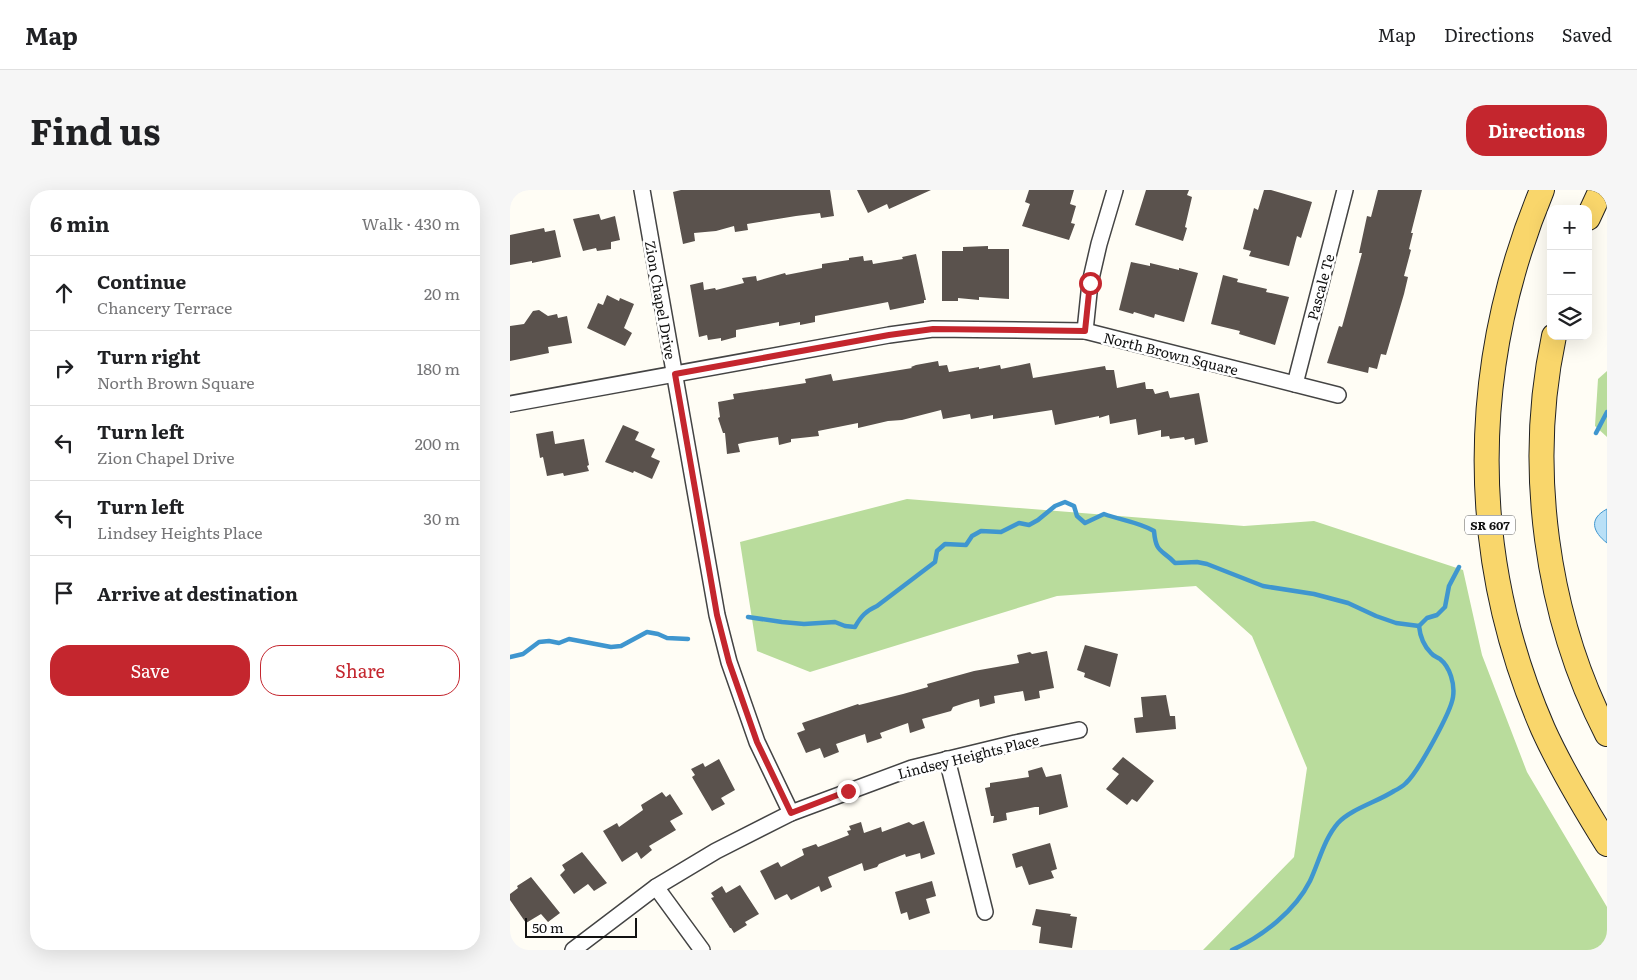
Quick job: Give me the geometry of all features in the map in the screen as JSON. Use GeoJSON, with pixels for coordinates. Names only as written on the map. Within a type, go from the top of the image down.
{"type":"FeatureCollection","features":[{"type":"Feature","properties":{"kind":"main road","name":"SR 607"},"geometry":{"type":"LineString","coordinates":[[1542,190],[1520,245],[1496,340],[1487,422],[1488,512],[1496,573],[1509,634],[1531,699],[1561,765],[1607,844]]}},
{"type":"Feature","properties":{"kind":"main road"},"geometry":{"type":"LineString","coordinates":[[1592,210],[1602,190]]}},
{"type":"Feature","properties":{"kind":"main road"},"geometry":{"type":"LineString","coordinates":[[1553,340],[1542,427],[1544,521],[1560,605],[1570,644],[1583,681],[1607,734]]}},
{"type":"Feature","properties":{"kind":"street","name":"Zion Chapel Drive"},"geometry":{"type":"LineString","coordinates":[[642,190],[717,615],[729,662],[757,742],[791,813]]}},
{"type":"Feature","properties":{"kind":"street"},"geometry":{"type":"LineString","coordinates":[[1085,331],[1090,283],[1115,190]]}},
{"type":"Feature","properties":{"kind":"street","name":"Pascale Te"},"geometry":{"type":"LineString","coordinates":[[1295,384],[1345,190]]}},
{"type":"Feature","properties":{"kind":"street","name":"North Brown Square"},"geometry":{"type":"LineString","coordinates":[[510,404],[889,335],[933,329],[1085,331],[1338,396]]}},
{"type":"Feature","properties":{"kind":"street","name":"Lindsey Heights Place"},"geometry":{"type":"LineString","coordinates":[[573,950],[656,887],[716,850],[791,813],[912,768],[1015,743],[1079,730]]}},
{"type":"Feature","properties":{"kind":"street"},"geometry":{"type":"LineString","coordinates":[[947,759],[985,912]]}},
{"type":"Feature","properties":{"kind":"street"},"geometry":{"type":"LineString","coordinates":[[656,887],[702,950]]}},
{"type":"Feature","properties":{"kind":"green space"},"geometry":{"type":"Polygon","coordinates":[[[1607,371],[1607,437],[1595,426],[1598,379],[1607,371]]]}},
{"type":"Feature","properties":{"kind":"green space"},"geometry":{"type":"Polygon","coordinates":[[[907,499],[1244,526],[1314,521],[1463,570],[1482,655],[1527,772],[1607,907],[1607,950],[1203,950],[1294,857],[1307,768],[1252,636],[1196,586],[1057,596],[810,672],[757,651],[740,542],[907,499]]]}},
{"type":"Feature","properties":{"kind":"water"},"geometry":{"type":"Polygon","coordinates":[[[1607,509],[1607,543],[1598,534],[1595,521],[1607,509]]]}},
{"type":"Feature","properties":{"kind":"building"},"geometry":{"type":"Polygon","coordinates":[[[681,190],[830,190],[834,216],[821,218],[820,213],[747,224],[748,230],[735,232],[734,226],[716,231],[694,233],[695,241],[683,244],[673,192],[681,190]]]}},
{"type":"Feature","properties":{"kind":"building"},"geometry":{"type":"Polygon","coordinates":[[[857,190],[931,190],[889,209],[887,204],[868,213],[857,190]]]}},
{"type":"Feature","properties":{"kind":"building"},"geometry":{"type":"Polygon","coordinates":[[[1029,190],[1074,190],[1070,204],[1076,206],[1071,223],[1075,224],[1069,240],[1022,226],[1030,204],[1025,202],[1029,190]]]}},
{"type":"Feature","properties":{"kind":"building"},"geometry":{"type":"Polygon","coordinates":[[[1146,190],[1189,190],[1187,195],[1192,197],[1183,241],[1135,225],[1146,190]]]}},
{"type":"Feature","properties":{"kind":"building"},"geometry":{"type":"Polygon","coordinates":[[[1264,190],[1271,190],[1312,202],[1301,238],[1297,236],[1289,266],[1249,256],[1251,251],[1243,249],[1254,208],[1258,210],[1264,190]]]}},
{"type":"Feature","properties":{"kind":"building"},"geometry":{"type":"Polygon","coordinates":[[[1378,190],[1422,190],[1411,233],[1413,233],[1409,249],[1411,250],[1404,276],[1408,277],[1386,355],[1381,354],[1377,369],[1369,367],[1368,373],[1327,363],[1339,326],[1342,327],[1362,253],[1359,253],[1367,216],[1371,217],[1378,190]]]}},
{"type":"Feature","properties":{"kind":"building"},"geometry":{"type":"Polygon","coordinates":[[[599,214],[601,220],[615,216],[620,240],[611,242],[611,249],[597,251],[596,248],[583,251],[573,219],[599,214]]]}},
{"type":"Feature","properties":{"kind":"building"},"geometry":{"type":"Polygon","coordinates":[[[544,228],[545,232],[555,230],[561,257],[510,265],[510,235],[544,228]]]}},
{"type":"Feature","properties":{"kind":"building"},"geometry":{"type":"Polygon","coordinates":[[[988,246],[988,249],[1009,249],[1009,299],[979,297],[979,300],[958,298],[958,301],[942,301],[942,251],[963,251],[963,247],[988,246]]]}},
{"type":"Feature","properties":{"kind":"building"},"geometry":{"type":"Polygon","coordinates":[[[916,254],[926,300],[924,300],[924,303],[890,310],[888,302],[815,316],[815,322],[800,325],[800,322],[779,326],[779,322],[736,330],[736,337],[721,341],[721,338],[708,340],[707,335],[699,337],[690,285],[703,282],[704,290],[715,288],[716,290],[744,283],[742,278],[756,276],[757,281],[785,273],[786,275],[822,268],[822,264],[849,260],[849,258],[863,256],[864,261],[872,260],[873,264],[903,259],[902,257],[916,254]]]}},
{"type":"Feature","properties":{"kind":"building"},"geometry":{"type":"Polygon","coordinates":[[[1131,262],[1150,266],[1150,263],[1198,273],[1184,322],[1155,314],[1154,318],[1119,310],[1131,262]]]}},
{"type":"Feature","properties":{"kind":"building"},"geometry":{"type":"Polygon","coordinates":[[[1223,275],[1238,279],[1237,282],[1267,289],[1266,292],[1289,297],[1275,345],[1239,334],[1240,331],[1211,324],[1223,275]]]}},
{"type":"Feature","properties":{"kind":"building"},"geometry":{"type":"Polygon","coordinates":[[[607,295],[619,301],[620,298],[634,304],[624,328],[632,333],[625,346],[587,328],[598,303],[603,305],[607,295]]]}},
{"type":"Feature","properties":{"kind":"building"},"geometry":{"type":"Polygon","coordinates":[[[539,310],[548,316],[557,314],[558,318],[567,316],[572,343],[548,347],[549,353],[510,361],[510,326],[524,324],[533,311],[539,310]]]}},
{"type":"Feature","properties":{"kind":"building"},"geometry":{"type":"Polygon","coordinates":[[[938,361],[939,366],[947,365],[949,372],[1000,365],[1001,369],[1030,363],[1033,378],[1105,366],[1106,370],[1114,370],[1117,388],[1145,382],[1146,389],[1153,389],[1155,394],[1168,391],[1170,398],[1199,393],[1208,442],[1195,445],[1194,438],[1185,440],[1184,437],[1170,439],[1169,436],[1161,437],[1161,430],[1138,435],[1136,419],[1110,424],[1109,415],[1055,425],[1052,410],[993,419],[993,415],[971,419],[970,414],[943,419],[941,410],[902,420],[888,421],[858,428],[858,423],[818,431],[819,436],[791,439],[791,442],[779,445],[778,437],[747,442],[738,444],[740,452],[727,454],[725,433],[723,433],[718,418],[720,417],[718,402],[734,399],[733,394],[806,383],[805,379],[831,374],[833,381],[912,368],[916,365],[938,361]]]}},
{"type":"Feature","properties":{"kind":"building"},"geometry":{"type":"Polygon","coordinates":[[[623,425],[639,432],[635,440],[655,449],[651,457],[660,461],[652,479],[605,462],[623,425]]]}},
{"type":"Feature","properties":{"kind":"building"},"geometry":{"type":"Polygon","coordinates":[[[553,431],[555,444],[584,439],[589,471],[564,476],[563,473],[547,476],[543,457],[540,458],[536,434],[553,431]]]}},
{"type":"Feature","properties":{"kind":"building"},"geometry":{"type":"Polygon","coordinates":[[[1085,645],[1118,654],[1110,687],[1084,677],[1085,673],[1077,670],[1085,645]]]}},
{"type":"Feature","properties":{"kind":"building"},"geometry":{"type":"Polygon","coordinates":[[[1047,651],[1054,688],[1039,691],[1040,698],[1025,701],[1023,691],[994,696],[995,703],[980,707],[979,699],[953,707],[951,711],[922,719],[925,728],[910,733],[908,723],[880,733],[882,738],[867,743],[865,734],[836,744],[839,752],[824,758],[820,748],[806,753],[797,733],[805,730],[802,723],[858,704],[928,687],[927,684],[974,671],[1019,663],[1017,655],[1047,651]]]}},
{"type":"Feature","properties":{"kind":"building"},"geometry":{"type":"Polygon","coordinates":[[[1166,695],[1170,716],[1175,716],[1176,729],[1136,733],[1134,718],[1143,717],[1141,697],[1166,695]]]}},
{"type":"Feature","properties":{"kind":"building"},"geometry":{"type":"Polygon","coordinates":[[[1123,757],[1154,781],[1137,802],[1132,799],[1127,805],[1106,789],[1119,774],[1112,769],[1123,757]]]}},
{"type":"Feature","properties":{"kind":"building"},"geometry":{"type":"Polygon","coordinates":[[[719,759],[735,790],[721,798],[725,804],[712,811],[692,777],[695,775],[691,769],[703,763],[705,767],[719,759]]]}},
{"type":"Feature","properties":{"kind":"building"},"geometry":{"type":"Polygon","coordinates":[[[1042,767],[1046,777],[1061,774],[1068,807],[1039,815],[1039,807],[1006,813],[1007,820],[993,823],[994,816],[991,816],[985,788],[990,787],[990,783],[1029,777],[1028,771],[1042,767]]]}},
{"type":"Feature","properties":{"kind":"building"},"geometry":{"type":"Polygon","coordinates":[[[662,792],[666,797],[670,794],[683,814],[670,821],[676,830],[649,846],[652,850],[641,859],[637,852],[622,862],[603,831],[617,823],[619,827],[643,810],[641,805],[662,792]]]}},
{"type":"Feature","properties":{"kind":"building"},"geometry":{"type":"Polygon","coordinates":[[[924,821],[935,854],[921,859],[920,853],[906,857],[905,854],[864,871],[862,863],[828,877],[832,887],[821,892],[819,886],[791,900],[787,894],[775,900],[760,871],[778,862],[781,867],[804,855],[802,849],[816,844],[818,847],[849,835],[847,831],[851,830],[849,826],[861,822],[864,833],[881,827],[882,832],[909,822],[913,825],[924,821]]]}},
{"type":"Feature","properties":{"kind":"building"},"geometry":{"type":"Polygon","coordinates":[[[1050,843],[1057,869],[1051,871],[1054,878],[1029,885],[1022,866],[1016,868],[1012,854],[1050,843]]]}},
{"type":"Feature","properties":{"kind":"building"},"geometry":{"type":"Polygon","coordinates":[[[582,852],[607,883],[594,891],[588,884],[574,894],[560,875],[565,870],[562,865],[582,852]]]}},
{"type":"Feature","properties":{"kind":"building"},"geometry":{"type":"Polygon","coordinates":[[[531,877],[560,913],[548,922],[541,914],[526,923],[510,900],[510,894],[518,888],[517,886],[531,877]]]}},
{"type":"Feature","properties":{"kind":"building"},"geometry":{"type":"Polygon","coordinates":[[[932,881],[936,896],[926,899],[930,913],[909,920],[907,912],[901,914],[895,892],[932,881]]]}},
{"type":"Feature","properties":{"kind":"building"},"geometry":{"type":"Polygon","coordinates":[[[740,885],[759,914],[745,922],[747,925],[734,933],[711,898],[714,897],[711,893],[722,886],[726,893],[740,885]]]}},
{"type":"Feature","properties":{"kind":"building"},"geometry":{"type":"Polygon","coordinates":[[[1036,909],[1071,914],[1070,916],[1077,917],[1072,948],[1039,943],[1041,927],[1032,925],[1036,909]]]}},
{"type":"Feature","properties":{"kind":"waterway"},"geometry":{"type":"LineString","coordinates":[[1596,433],[1607,412]]}},
{"type":"Feature","properties":{"kind":"waterway"},"geometry":{"type":"LineString","coordinates":[[748,617],[804,624],[835,622],[855,627],[867,612],[935,562],[937,551],[945,544],[966,545],[972,536],[981,531],[1001,532],[1019,523],[1029,525],[1055,506],[1065,502],[1074,506],[1077,516],[1085,523],[1104,514],[1142,525],[1154,531],[1158,548],[1175,563],[1197,562],[1207,564],[1263,586],[1314,594],[1348,603],[1396,623],[1419,626]]}},
{"type":"Feature","properties":{"kind":"waterway"},"geometry":{"type":"LineString","coordinates":[[1232,950],[1266,930],[1296,902],[1310,881],[1325,843],[1338,823],[1343,818],[1403,785],[1426,755],[1451,705],[1453,687],[1447,666],[1428,650],[1421,637],[1419,626],[1427,618],[1437,615],[1445,607],[1449,586],[1459,567]]}},
{"type":"Feature","properties":{"kind":"waterway"},"geometry":{"type":"LineString","coordinates":[[510,657],[523,654],[539,642],[559,643],[569,639],[611,647],[621,646],[647,632],[667,638],[688,639]]}},
{"type":"Feature","properties":{"kind":"route"},"geometry":{"type":"LineString","coordinates":[[848,791],[791,813],[757,742],[729,662],[717,615],[675,374],[889,335],[933,329],[1085,331],[1090,283]]}}]}
